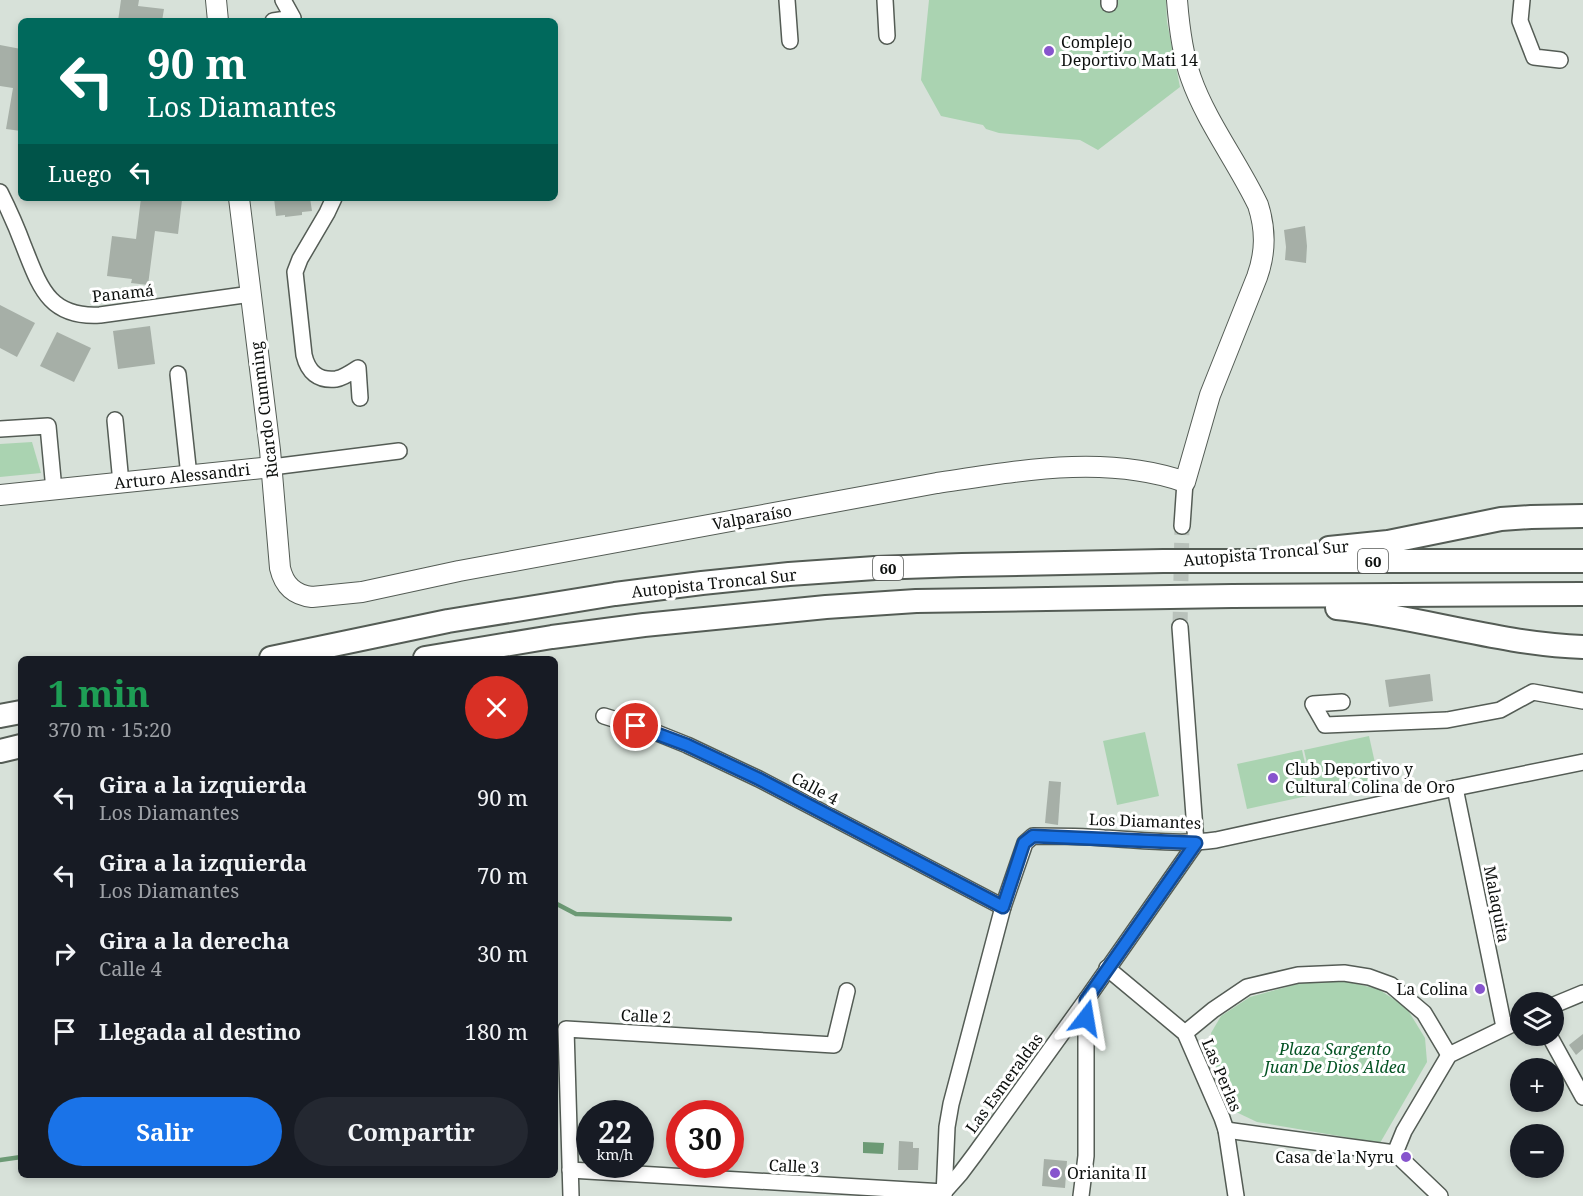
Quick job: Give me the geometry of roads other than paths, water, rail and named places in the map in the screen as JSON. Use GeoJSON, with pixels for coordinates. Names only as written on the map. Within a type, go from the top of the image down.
{"type":"FeatureCollection","features":[{"type":"Feature","properties":{"kind":"highway","name":"Autopista Troncal Sur"},"geometry":{"type":"LineString","coordinates":[[1163,561],[1351,547],[1388,542],[1501,519],[1583,516]]}},
{"type":"Feature","properties":{"kind":"highway","name":"Autopista Troncal Sur"},"geometry":{"type":"LineString","coordinates":[[281,656],[448,621],[615,594],[789,574],[875,568],[1163,561],[1583,561]]}},
{"type":"Feature","properties":{"kind":"highway","name":"Autopista Troncal Sur"},"geometry":{"type":"LineString","coordinates":[[437,656],[644,625],[826,607],[950,600],[1583,594]]}},
{"type":"Feature","properties":{"kind":"highway","name":"Autopista Troncal Sur"},"geometry":{"type":"LineString","coordinates":[[1232,596],[1376,612],[1517,641],[1583,647]]}},
{"type":"Feature","properties":{"kind":"highway"},"geometry":{"type":"LineString","coordinates":[[0,716],[18,713]]}},
{"type":"Feature","properties":{"kind":"highway"},"geometry":{"type":"LineString","coordinates":[[0,751],[18,747]]}},
{"type":"Feature","properties":{"kind":"main road"},"geometry":{"type":"LineString","coordinates":[[216,0],[218,18]]}},
{"type":"Feature","properties":{"kind":"main road"},"geometry":{"type":"LineString","coordinates":[[1177,0],[1179,28],[1190,77],[1199,99],[1258,205],[1265,243],[1261,266],[1210,395],[1185,482]]}},
{"type":"Feature","properties":{"kind":"main road","name":"Ricardo Cumming"},"geometry":{"type":"LineString","coordinates":[[239,201],[272,467],[280,568],[286,583],[297,593],[304,596],[320,596]]}},
{"type":"Feature","properties":{"kind":"main road","name":"Arturo Alessandri"},"geometry":{"type":"LineString","coordinates":[[0,495],[272,467]]}},
{"type":"Feature","properties":{"kind":"main road","name":"Valparaíso"},"geometry":{"type":"LineString","coordinates":[[320,596],[362,592],[471,569],[937,483],[1012,472],[1061,467],[1105,468],[1143,471],[1185,482]]}},
{"type":"Feature","properties":{"kind":"street"},"geometry":{"type":"LineString","coordinates":[[284,0],[293,18]]}},
{"type":"Feature","properties":{"kind":"street"},"geometry":{"type":"LineString","coordinates":[[787,0],[790,41]]}},
{"type":"Feature","properties":{"kind":"street"},"geometry":{"type":"LineString","coordinates":[[885,0],[887,36]]}},
{"type":"Feature","properties":{"kind":"street"},"geometry":{"type":"LineString","coordinates":[[1522,0],[1520,21],[1534,57],[1560,60]]}},
{"type":"Feature","properties":{"kind":"street","name":"Panamá"},"geometry":{"type":"LineString","coordinates":[[0,192],[42,289],[55,304],[72,313],[100,315],[251,294]]}},
{"type":"Feature","properties":{"kind":"street"},"geometry":{"type":"LineString","coordinates":[[333,201],[295,272],[304,355],[306,365],[312,373],[323,378],[338,379],[358,368],[360,398]]}},
{"type":"Feature","properties":{"kind":"street"},"geometry":{"type":"LineString","coordinates":[[178,374],[189,476]]}},
{"type":"Feature","properties":{"kind":"street"},"geometry":{"type":"LineString","coordinates":[[115,420],[121,483]]}},
{"type":"Feature","properties":{"kind":"street"},"geometry":{"type":"LineString","coordinates":[[0,429],[48,426],[54,490]]}},
{"type":"Feature","properties":{"kind":"street","name":"Arturo Alessandri"},"geometry":{"type":"LineString","coordinates":[[272,467],[399,451]]}},
{"type":"Feature","properties":{"kind":"street"},"geometry":{"type":"LineString","coordinates":[[1182,526],[1185,482]]}},
{"type":"Feature","properties":{"kind":"street"},"geometry":{"type":"LineString","coordinates":[[1531,517],[1583,505]]}},
{"type":"Feature","properties":{"kind":"street"},"geometry":{"type":"LineString","coordinates":[[1180,627],[1196,843]]}},
{"type":"Feature","properties":{"kind":"street"},"geometry":{"type":"LineString","coordinates":[[1342,702],[1313,704],[1325,725],[1447,720],[1500,710],[1533,692],[1583,701]]}},
{"type":"Feature","properties":{"kind":"street","name":"Calle 4"},"geometry":{"type":"LineString","coordinates":[[604,716],[687,745],[759,779],[1003,907]]}},
{"type":"Feature","properties":{"kind":"street","name":"Los Diamantes"},"geometry":{"type":"LineString","coordinates":[[944,1194],[947,1127],[951,1104],[1003,907],[1024,843],[1033,836],[1196,843],[1583,762]]}},
{"type":"Feature","properties":{"kind":"street","name":"Malaquita"},"geometry":{"type":"LineString","coordinates":[[1455,788],[1504,1027]]}},
{"type":"Feature","properties":{"kind":"street","name":"Las Esmeraldas"},"geometry":{"type":"LineString","coordinates":[[944,1194],[1086,1000],[1196,843]]}},
{"type":"Feature","properties":{"kind":"street","name":"Las Perlas"},"geometry":{"type":"LineString","coordinates":[[1107,969],[1185,1032],[1226,1130],[1236,1196]]}},
{"type":"Feature","properties":{"kind":"street"},"geometry":{"type":"LineString","coordinates":[[1185,1032],[1247,987],[1298,975],[1344,973],[1370,977],[1391,985],[1424,1013],[1449,1055]]}},
{"type":"Feature","properties":{"kind":"street","name":"Calle 2"},"geometry":{"type":"LineString","coordinates":[[570,1196],[566,1029],[834,1045],[847,991]]}},
{"type":"Feature","properties":{"kind":"street"},"geometry":{"type":"LineString","coordinates":[[1564,1001],[1583,993]]}},
{"type":"Feature","properties":{"kind":"street"},"geometry":{"type":"LineString","coordinates":[[1080,1196],[1086,1156],[1086,1000]]}},
{"type":"Feature","properties":{"kind":"street"},"geometry":{"type":"LineString","coordinates":[[1395,1153],[1404,1131],[1449,1055],[1510,1025]]}},
{"type":"Feature","properties":{"kind":"street"},"geometry":{"type":"LineString","coordinates":[[1555,1046],[1583,1097]]}},
{"type":"Feature","properties":{"kind":"street"},"geometry":{"type":"LineString","coordinates":[[1226,1130],[1395,1153],[1440,1196]]}},
{"type":"Feature","properties":{"kind":"street","name":"Calle 3"},"geometry":{"type":"LineString","coordinates":[[570,1170],[944,1194]]}},
{"type":"Feature","properties":{"kind":"waterway"},"geometry":{"type":"LineString","coordinates":[[558,905],[576,914],[730,919]]}},
{"type":"Feature","properties":{"kind":"waterway"},"geometry":{"type":"LineString","coordinates":[[0,1160],[18,1157]]}},
{"type":"Feature","properties":{"kind":"tunnel"},"geometry":{"type":"LineString","coordinates":[[1180,627],[1182,526]]}},
{"type":"Feature","properties":{"kind":"place","name":"Complejo Deportivo Mati 14"},"geometry":{"type":"Point","coordinates":[1049,51]}},
{"type":"Feature","properties":{"kind":"place","name":"Club Deportivo y Cultural Colina de Oro"},"geometry":{"type":"Point","coordinates":[1273,778]}},
{"type":"Feature","properties":{"kind":"place","name":"La Colina"},"geometry":{"type":"Point","coordinates":[1480,989]}},
{"type":"Feature","properties":{"kind":"place","name":"Casa de la Nyru"},"geometry":{"type":"Point","coordinates":[1406,1157]}},
{"type":"Feature","properties":{"kind":"place","name":"Orianita II"},"geometry":{"type":"Point","coordinates":[1055,1173]}},
{"type":"Feature","properties":{"kind":"park label","name":"Plaza Sargento Juan De Dios Aldea"},"geometry":{"type":"Point","coordinates":[1335,1058]}}]}
